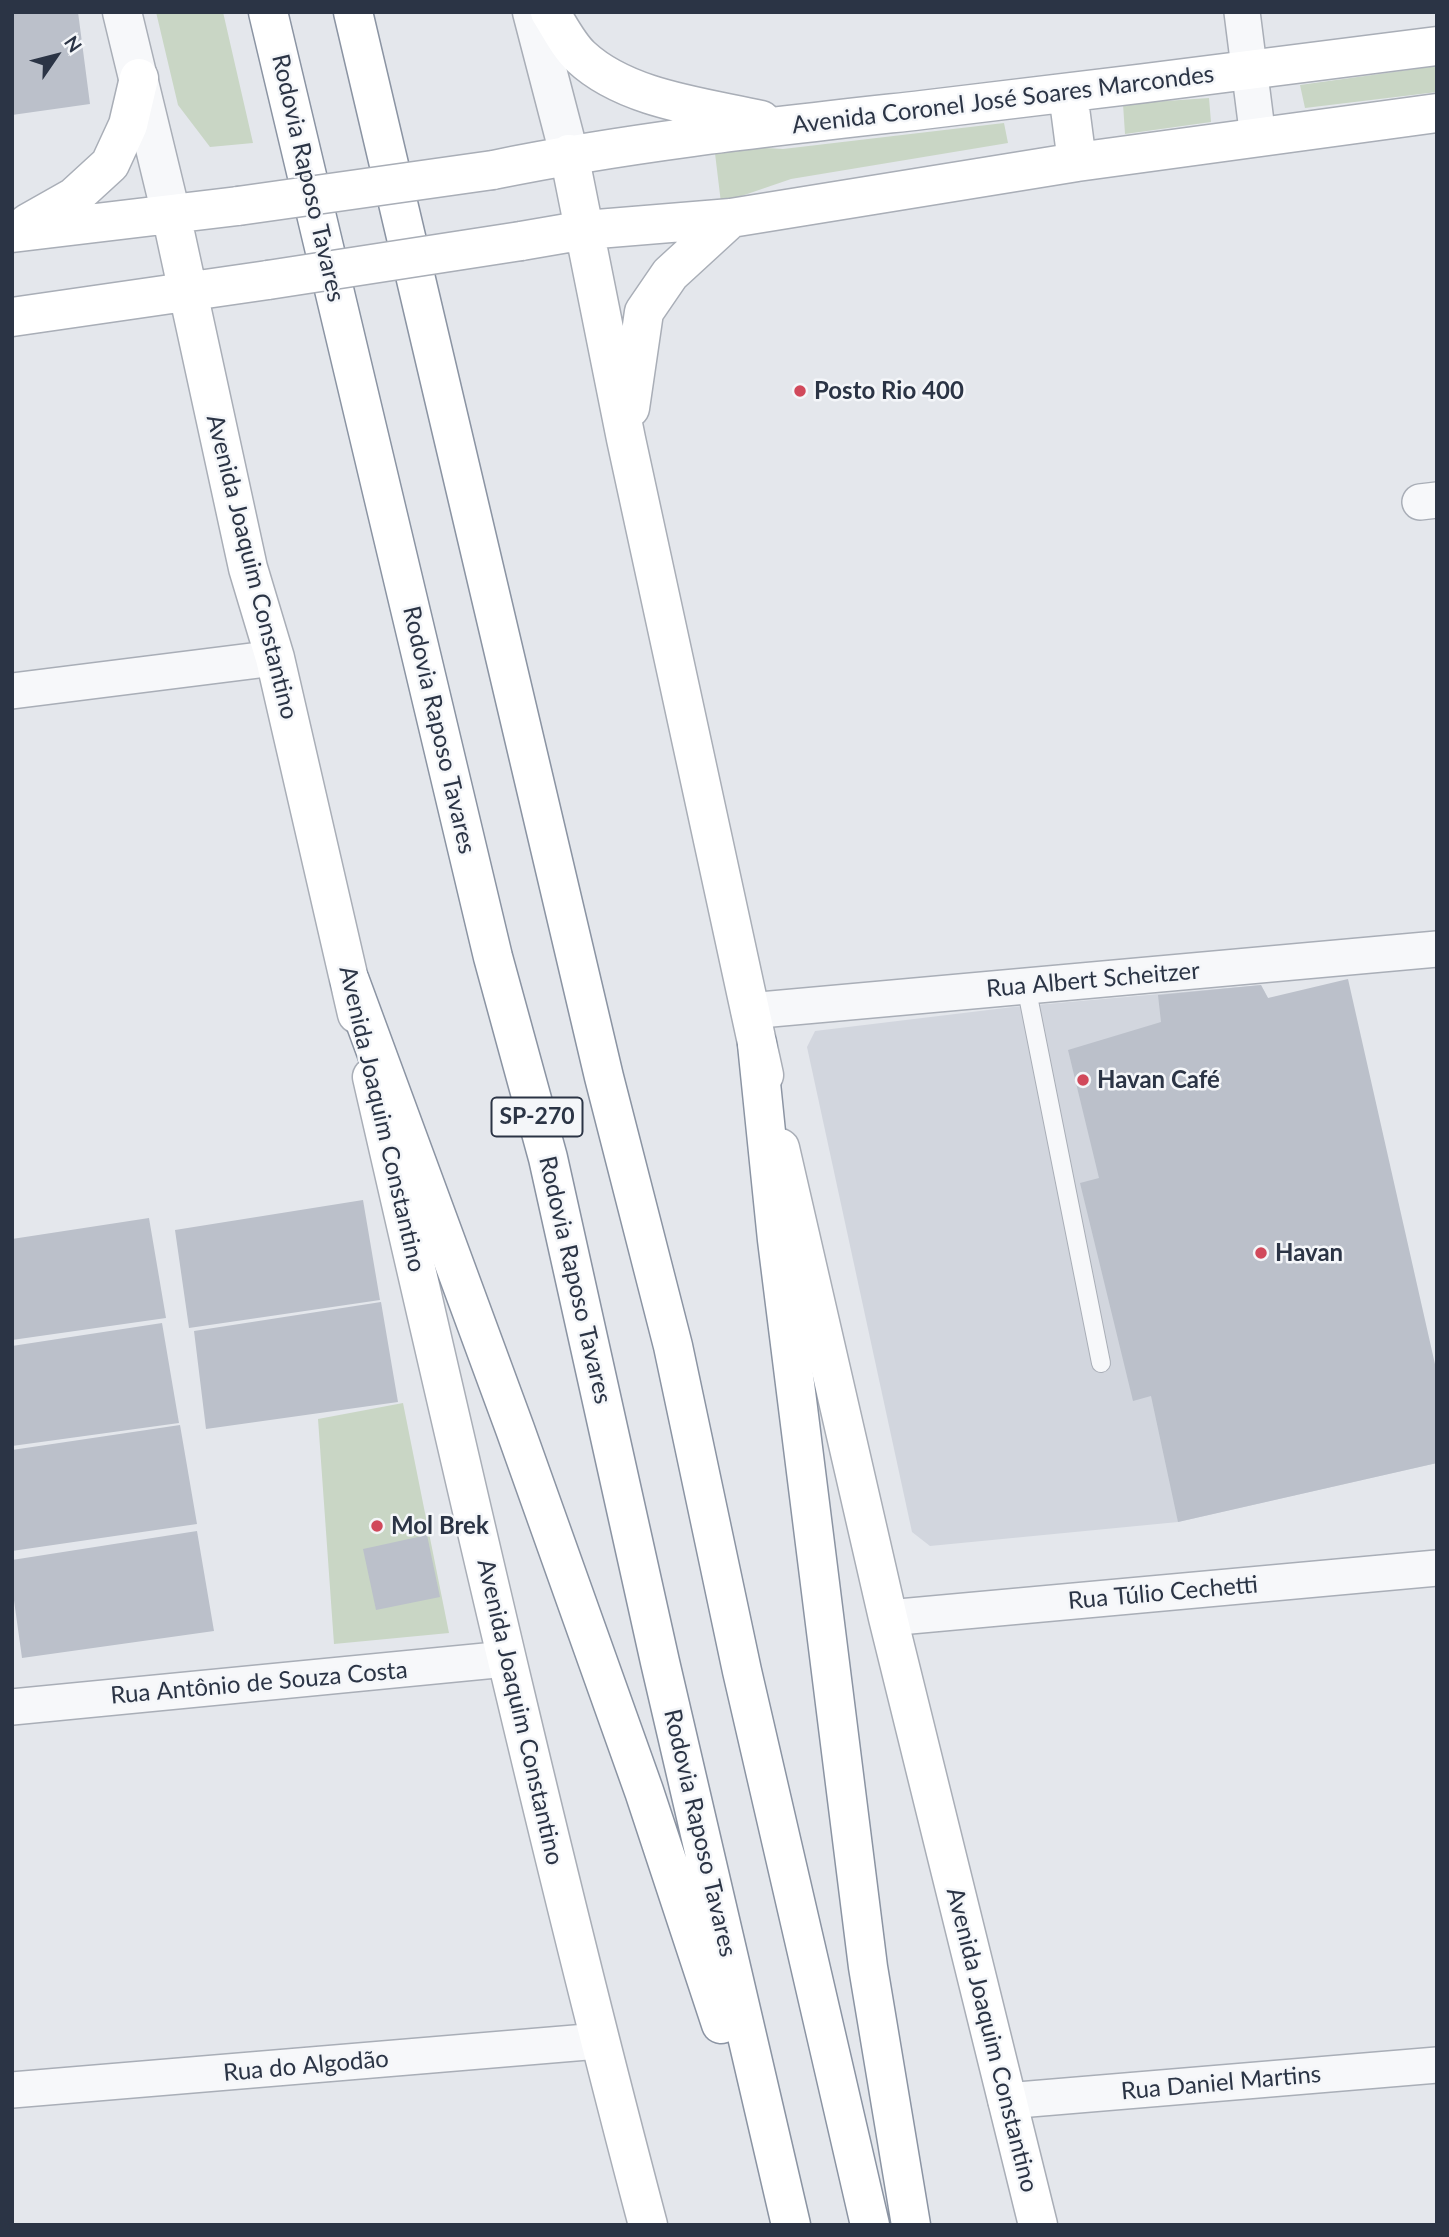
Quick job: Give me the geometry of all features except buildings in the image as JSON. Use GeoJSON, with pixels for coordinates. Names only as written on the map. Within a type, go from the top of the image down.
{"type":"FeatureCollection","features":[{"type":"Feature","properties":{"kind":"main road","name":"Rodovia Raposo Tavares"},"geometry":{"type":"LineString","coordinates":[[268,12],[489,943],[548,1158],[660,1662],[791,2225]]}},
{"type":"Feature","properties":{"kind":"main road","name":"SP-270"},"geometry":{"type":"LineString","coordinates":[[353,12],[600,1064],[673,1346],[742,1671],[870,2225]]}},
{"type":"Feature","properties":{"kind":"main road"},"geometry":{"type":"LineString","coordinates":[[550,12],[579,56],[610,78],[643,92],[784,125]]}},
{"type":"Feature","properties":{"kind":"main road","name":"Avenida Coronel José Soares Marcondes"},"geometry":{"type":"LineString","coordinates":[[171,214],[493,170],[569,154],[784,125],[1068,93],[1437,46]]}},
{"type":"Feature","properties":{"kind":"main road"},"geometry":{"type":"LineString","coordinates":[[12,232],[74,197],[110,164],[128,125],[139,78]]}},
{"type":"Feature","properties":{"kind":"main road"},"geometry":{"type":"LineString","coordinates":[[1068,93],[1077,162]]}},
{"type":"Feature","properties":{"kind":"main road"},"geometry":{"type":"LineString","coordinates":[[12,317],[585,230],[731,218],[1077,162],[1437,113]]}},
{"type":"Feature","properties":{"kind":"main road","name":"Avenida Joaquim Constantino"},"geometry":{"type":"LineString","coordinates":[[569,154],[626,439],[753,1028],[888,1618],[1038,2225]]}},
{"type":"Feature","properties":{"kind":"main road"},"geometry":{"type":"LineString","coordinates":[[12,232],[171,214],[186,237],[208,259],[235,272],[268,280]]}},
{"type":"Feature","properties":{"kind":"main road","name":"Avenida Joaquim Constantino"},"geometry":{"type":"LineString","coordinates":[[171,214],[248,568],[275,658],[506,1659],[599,2041],[648,2225]]}},
{"type":"Feature","properties":{"kind":"main road"},"geometry":{"type":"LineString","coordinates":[[626,439],[644,313],[670,274],[731,218]]}},
{"type":"Feature","properties":{"kind":"main road"},"geometry":{"type":"LineString","coordinates":[[350,981],[520,1442],[648,1803],[699,1953],[784,2225]]}},
{"type":"Feature","properties":{"kind":"main road"},"geometry":{"type":"LineString","coordinates":[[753,1028],[868,1967],[911,2225]]}},
{"type":"Feature","properties":{"kind":"street","name":"Avenida Joaquim Constantino"},"geometry":{"type":"LineString","coordinates":[[122,12],[171,214]]}},
{"type":"Feature","properties":{"kind":"street","name":"Avenida Joaquim Constantino"},"geometry":{"type":"LineString","coordinates":[[532,12],[569,154]]}},
{"type":"Feature","properties":{"kind":"street"},"geometry":{"type":"LineString","coordinates":[[1242,12],[1258,138]]}},
{"type":"Feature","properties":{"kind":"street"},"geometry":{"type":"LineString","coordinates":[[12,691],[275,658]]}},
{"type":"Feature","properties":{"kind":"street","name":"Rua Albert Scheitzer"},"geometry":{"type":"LineString","coordinates":[[753,1028],[1026,986],[1437,950]]}},
{"type":"Feature","properties":{"kind":"street","name":"Rua Túlio Cechetti"},"geometry":{"type":"LineString","coordinates":[[888,1618],[1437,1569]]}},
{"type":"Feature","properties":{"kind":"street","name":"Rua Antônio de Souza Costa"},"geometry":{"type":"LineString","coordinates":[[12,1707],[506,1659]]}},
{"type":"Feature","properties":{"kind":"street","name":"Rua do Algodão"},"geometry":{"type":"LineString","coordinates":[[12,2090],[599,2041]]}},
{"type":"Feature","properties":{"kind":"street","name":"Rua Daniel Martins"},"geometry":{"type":"LineString","coordinates":[[1006,2101],[1437,2065]]}},
{"type":"Feature","properties":{"kind":"lane"},"geometry":{"type":"LineString","coordinates":[[1026,986],[1101,1363]]}},
{"type":"Feature","properties":{"kind":"shaded area"},"geometry":{"type":"Polygon","coordinates":[[[1261,985],[1437,1463],[1178,1522],[930,1546],[912,1532],[807,1047],[815,1031],[1013,1007],[1261,985]]]}},
{"type":"Feature","properties":{"kind":"green space"},"geometry":{"type":"Polygon","coordinates":[[[156,12],[223,12],[253,143],[210,147],[178,105],[156,12]]]}},
{"type":"Feature","properties":{"kind":"green space"},"geometry":{"type":"Polygon","coordinates":[[[1437,66],[1437,92],[1305,108],[1300,85],[1437,66]]]}},
{"type":"Feature","properties":{"kind":"green space"},"geometry":{"type":"Polygon","coordinates":[[[1209,98],[1211,122],[1125,134],[1123,104],[1209,98]]]}},
{"type":"Feature","properties":{"kind":"green space"},"geometry":{"type":"Polygon","coordinates":[[[1004,123],[1008,143],[791,179],[721,203],[714,145],[783,149],[1004,123]]]}},
{"type":"Feature","properties":{"kind":"green space","name":"Mol Brek"},"geometry":{"type":"Polygon","coordinates":[[[403,1403],[449,1633],[334,1644],[318,1419],[403,1403]]]}},
{"type":"Feature","properties":{"kind":"place","name":"Posto Rio 400"},"geometry":{"type":"Point","coordinates":[800,391]}},
{"type":"Feature","properties":{"kind":"place","name":"Havan Café"},"geometry":{"type":"Point","coordinates":[1083,1080]}},
{"type":"Feature","properties":{"kind":"place","name":"Havan"},"geometry":{"type":"Point","coordinates":[1261,1253]}},
{"type":"Feature","properties":{"kind":"place","name":"Mol Brek"},"geometry":{"type":"Point","coordinates":[377,1526]}}]}
